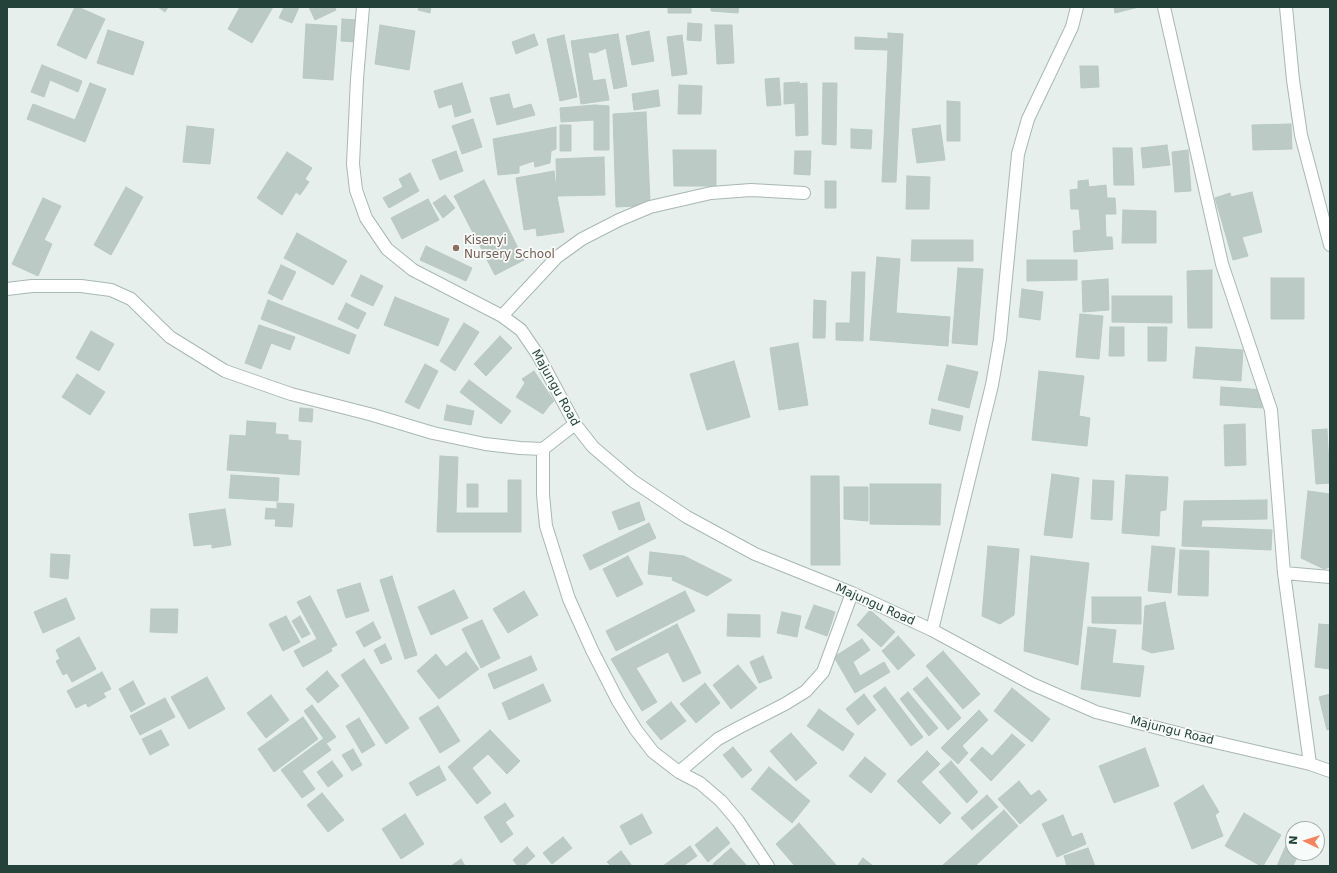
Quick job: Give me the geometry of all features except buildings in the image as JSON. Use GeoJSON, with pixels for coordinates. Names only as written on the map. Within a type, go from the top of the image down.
{"type":"FeatureCollection","features":[{"type":"Feature","properties":{"kind":"street","name":"Majungu Road"},"geometry":{"type":"LineString","coordinates":[[363,7],[353,164],[356,190],[366,218],[387,248],[413,270],[502,316],[521,330],[538,355],[575,424],[593,447],[633,481],[687,517],[754,554],[852,593],[932,630],[1032,684],[1096,712],[1189,736],[1310,764],[1330,771]]}},
{"type":"Feature","properties":{"kind":"street"},"geometry":{"type":"LineString","coordinates":[[932,630],[992,385],[1000,332],[1018,154],[1028,119],[1072,27],[1077,7]]}},
{"type":"Feature","properties":{"kind":"street"},"geometry":{"type":"LineString","coordinates":[[1164,7],[1222,264],[1271,410],[1284,573],[1310,764]]}},
{"type":"Feature","properties":{"kind":"street"},"geometry":{"type":"LineString","coordinates":[[1286,7],[1293,80],[1301,135],[1330,245]]}},
{"type":"Feature","properties":{"kind":"street"},"geometry":{"type":"LineString","coordinates":[[502,316],[557,257],[582,239],[618,220],[650,207],[711,193],[751,190],[804,193]]}},
{"type":"Feature","properties":{"kind":"street"},"geometry":{"type":"LineString","coordinates":[[7,289],[32,286],[81,286],[111,290],[131,299],[170,337],[225,371],[291,394],[373,415],[433,433],[485,444],[543,449],[575,424]]}},
{"type":"Feature","properties":{"kind":"street"},"geometry":{"type":"LineString","coordinates":[[543,449],[543,495],[546,526],[569,600],[618,701],[636,730],[653,752],[679,772],[700,783],[721,801],[738,821],[768,866]]}},
{"type":"Feature","properties":{"kind":"street"},"geometry":{"type":"LineString","coordinates":[[1284,573],[1330,577]]}},
{"type":"Feature","properties":{"kind":"street"},"geometry":{"type":"LineString","coordinates":[[679,772],[718,739],[786,704],[806,691],[823,672],[852,593]]}},
{"type":"Feature","properties":{"kind":"place","name":"Kisenyi Nursery School"},"geometry":{"type":"Point","coordinates":[456,248]}}]}
